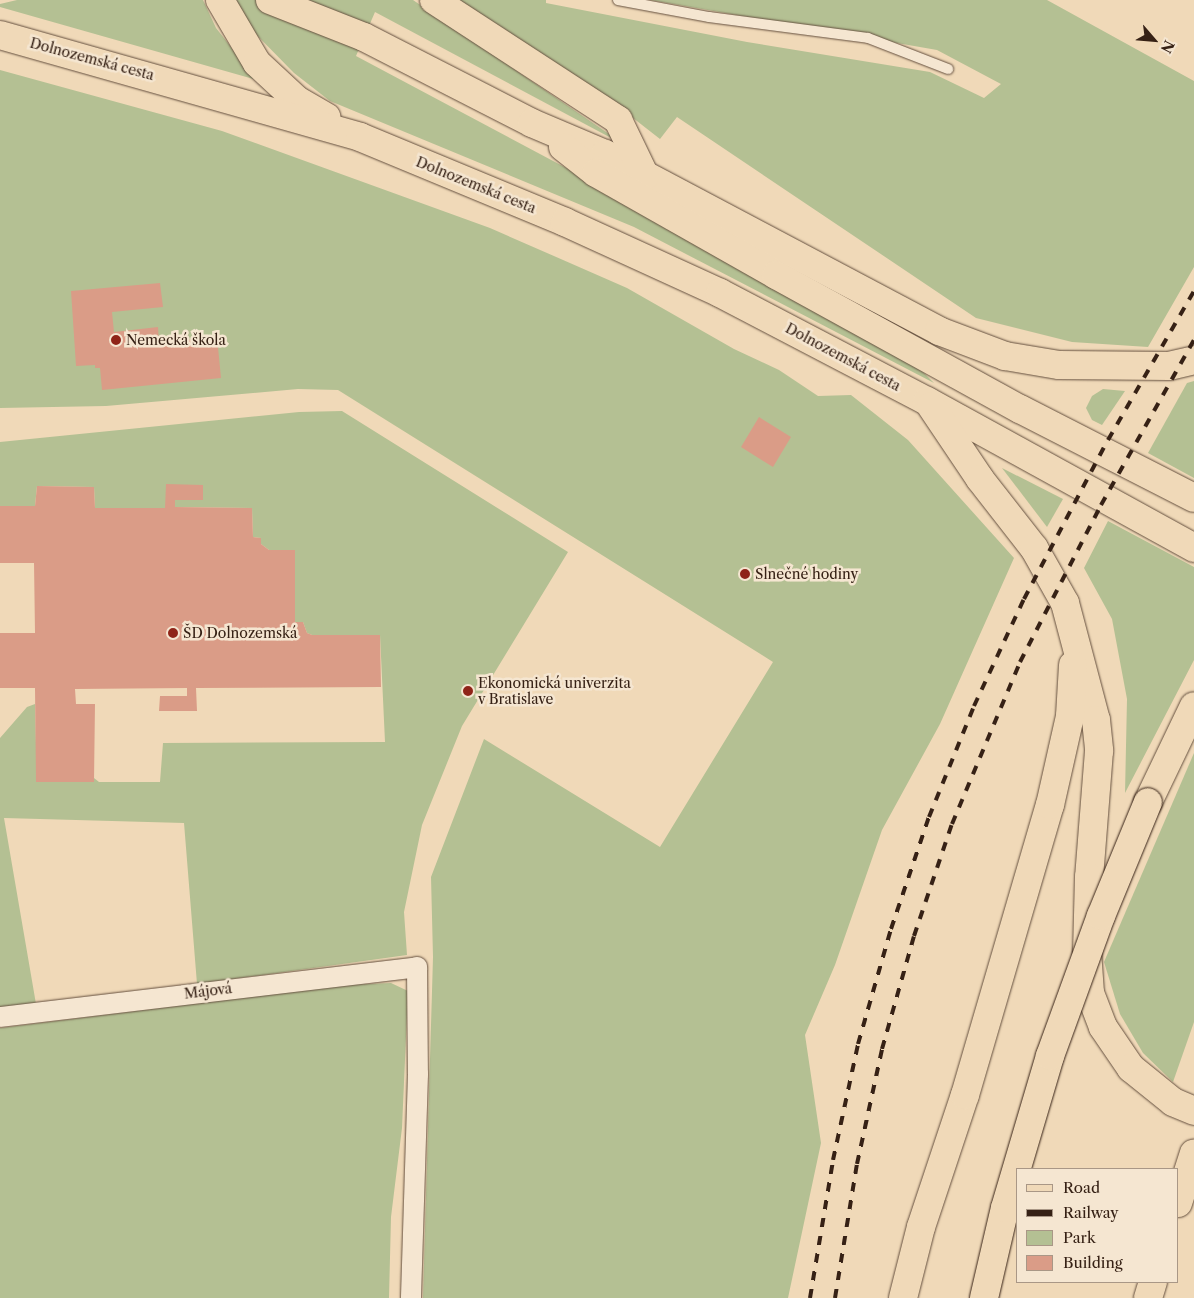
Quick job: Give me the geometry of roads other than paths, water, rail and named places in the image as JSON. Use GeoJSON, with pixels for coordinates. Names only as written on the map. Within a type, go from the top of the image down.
{"type":"FeatureCollection","features":[{"type":"Feature","properties":{"kind":"main road"},"geometry":{"type":"LineString","coordinates":[[220,0],[257,63],[297,100],[360,137]]}},
{"type":"Feature","properties":{"kind":"main road"},"geometry":{"type":"LineString","coordinates":[[270,0],[364,36],[532,123],[605,154],[939,331],[1005,356],[1059,365],[1107,367],[1169,366],[1194,360]]}},
{"type":"Feature","properties":{"kind":"main road"},"geometry":{"type":"LineString","coordinates":[[434,0],[618,120],[646,176]]}},
{"type":"Feature","properties":{"kind":"main road","name":"Dolnozemská cesta"},"geometry":{"type":"LineString","coordinates":[[0,35],[360,137],[638,254],[720,293],[927,401],[1194,548]]}},
{"type":"Feature","properties":{"kind":"main road"},"geometry":{"type":"LineString","coordinates":[[532,123],[596,173],[776,275],[1020,409],[1194,498]]}},
{"type":"Feature","properties":{"kind":"main road"},"geometry":{"type":"LineString","coordinates":[[927,401],[980,478],[1034,548],[1065,603],[1072,636],[1096,720],[1099,751],[1089,877],[1087,951],[1090,993],[1103,1027],[1131,1068],[1173,1102],[1194,1111]]}},
{"type":"Feature","properties":{"kind":"main road"},"geometry":{"type":"LineString","coordinates":[[903,1298],[921,1227],[991,1003],[1062,756],[1070,716],[1072,636]]}},
{"type":"Feature","properties":{"kind":"main road"},"geometry":{"type":"LineString","coordinates":[[1017,1168],[1050,1056],[1101,916],[1148,802],[1194,706]]}},
{"type":"Feature","properties":{"kind":"main road"},"geometry":{"type":"LineString","coordinates":[[1179,1199],[1194,1153]]}},
{"type":"Feature","properties":{"kind":"main road"},"geometry":{"type":"LineString","coordinates":[[984,1298],[1005,1208],[1016,1171]]}},
{"type":"Feature","properties":{"kind":"main road"},"geometry":{"type":"LineString","coordinates":[[1148,1298],[1154,1283]]}},
{"type":"Feature","properties":{"kind":"street","name":"Májová"},"geometry":{"type":"LineString","coordinates":[[0,1017],[417,967],[418,1074],[410,1298]]}},
{"type":"Feature","properties":{"kind":"lane"},"geometry":{"type":"LineString","coordinates":[[618,0],[709,17],[868,38],[948,68]]}},
{"type":"Feature","properties":{"kind":"railway"},"geometry":{"type":"LineString","coordinates":[[810,1298],[833,1160],[858,1044],[891,929],[929,817],[974,706],[1024,599],[1108,440],[1194,291]]}},
{"type":"Feature","properties":{"kind":"railway"},"geometry":{"type":"LineString","coordinates":[[835,1298],[857,1164],[882,1049],[914,936],[952,824],[1020,662],[1101,505],[1194,340]]}},
{"type":"Feature","properties":{"kind":"place","name":"Nemecká škola"},"geometry":{"type":"Point","coordinates":[116,340]}},
{"type":"Feature","properties":{"kind":"place","name":"Slnečné hodiny"},"geometry":{"type":"Point","coordinates":[745,574]}},
{"type":"Feature","properties":{"kind":"place","name":"ŠD Dolnozemská"},"geometry":{"type":"Point","coordinates":[173,633]}},
{"type":"Feature","properties":{"kind":"place","name":"Ekonomická univerzita v Bratislave"},"geometry":{"type":"Point","coordinates":[468,691]}}]}
